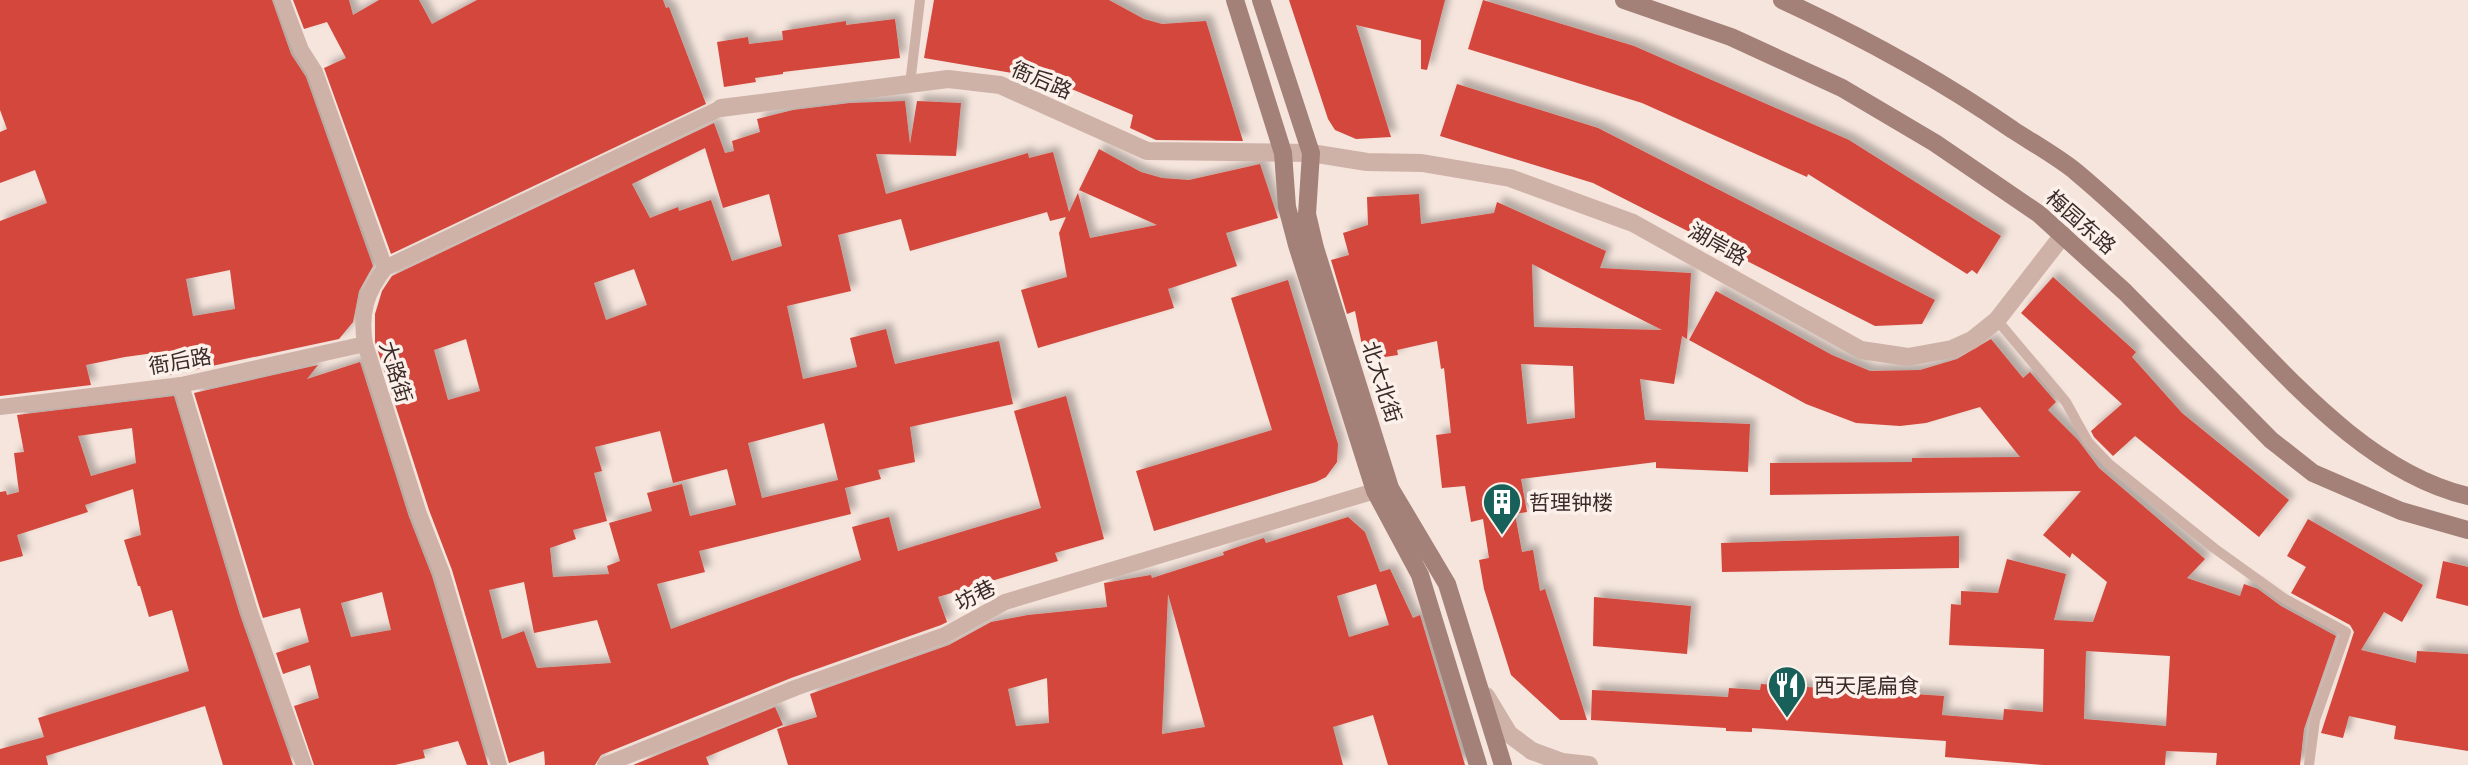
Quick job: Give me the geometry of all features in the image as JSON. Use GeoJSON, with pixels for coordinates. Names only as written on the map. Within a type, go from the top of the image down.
{"type":"FeatureCollection","features":[{"type":"Feature","properties":{"kind":"main road","name":"北大北街"},"geometry":{"type":"LineString","coordinates":[[1235,0],[1297,153],[1287,207],[1375,491],[1420,575],[1478,765]]}},
{"type":"Feature","properties":{"kind":"main road","name":"北大北街"},"geometry":{"type":"LineString","coordinates":[[1261,0],[1297,153],[1315,248],[1390,488],[1447,584],[1503,765]]}},
{"type":"Feature","properties":{"kind":"main road","name":"梅园东路"},"geometry":{"type":"LineString","coordinates":[[1624,0],[1731,37],[1842,88],[1935,143],[2039,214],[2134,300],[2271,440],[2313,473],[2401,511],[2468,530]]}},
{"type":"Feature","properties":{"kind":"main road","name":"梅园东路"},"geometry":{"type":"LineString","coordinates":[[1782,0],[1868,39],[1965,97],[2073,170],[2163,251],[2309,399],[2405,471],[2442,489],[2468,496]]}},
{"type":"Feature","properties":{"kind":"street"},"geometry":{"type":"LineString","coordinates":[[282,0],[314,72],[384,268],[721,108]]}},
{"type":"Feature","properties":{"kind":"street","name":"衙后路"},"geometry":{"type":"LineString","coordinates":[[721,108],[948,79],[1000,85],[1147,151],[1297,153]]}},
{"type":"Feature","properties":{"kind":"street","name":"湖岸路"},"geometry":{"type":"LineString","coordinates":[[1297,153],[1367,162],[1422,163],[1510,178],[1633,223],[1861,349],[1908,358],[1952,349],[1972,340],[1997,320],[2063,235]]}},
{"type":"Feature","properties":{"kind":"street","name":"大路街"},"geometry":{"type":"LineString","coordinates":[[384,268],[365,297],[361,322],[365,344],[419,514],[442,573],[499,765]]}},
{"type":"Feature","properties":{"kind":"street","name":"衙后路"},"geometry":{"type":"LineString","coordinates":[[0,407],[181,385],[365,344]]}},
{"type":"Feature","properties":{"kind":"street"},"geometry":{"type":"LineString","coordinates":[[181,385],[250,612],[304,765]]}},
{"type":"Feature","properties":{"kind":"street","name":"坊巷"},"geometry":{"type":"LineString","coordinates":[[605,765],[795,688],[945,635],[1005,601],[1375,491]]}},
{"type":"Feature","properties":{"kind":"street"},"geometry":{"type":"LineString","coordinates":[[1475,676],[1509,734],[1532,751],[1570,764],[1589,765]]}},
{"type":"Feature","properties":{"kind":"lane"},"geometry":{"type":"LineString","coordinates":[[910,84],[920,0]]}},
{"type":"Feature","properties":{"kind":"lane"},"geometry":{"type":"LineString","coordinates":[[1997,320],[2066,402],[2088,442],[2109,464],[2214,548],[2275,592],[2346,632],[2315,720],[2309,765]]}},
{"type":"Feature","properties":{"kind":"building"},"geometry":{"type":"Polygon","coordinates":[[[0,0],[272,0],[291,54],[306,77],[373,266],[359,291],[353,322],[339,339],[165,376],[161,352],[86,365],[91,385],[0,396],[0,221],[47,203],[35,170],[0,183],[0,132],[7,129],[0,110],[0,0]],[[230,270],[186,279],[193,316],[235,309],[230,270]]]}},
{"type":"Feature","properties":{"kind":"building"},"geometry":{"type":"Polygon","coordinates":[[[293,0],[349,0],[353,15],[379,0],[419,0],[432,24],[477,0],[663,0],[666,8],[669,7],[706,104],[391,254],[324,68],[346,58],[327,22],[304,29],[293,0]]]}},
{"type":"Feature","properties":{"kind":"building"},"geometry":{"type":"Polygon","coordinates":[[[934,0],[1109,0],[1144,19],[1162,24],[1206,21],[1243,141],[1156,140],[1130,128],[1133,115],[1048,79],[924,58],[934,0]]]}},
{"type":"Feature","properties":{"kind":"building"},"geometry":{"type":"Polygon","coordinates":[[[1289,0],[1445,0],[1427,70],[1421,69],[1421,40],[1356,25],[1391,137],[1356,139],[1335,130],[1328,119],[1289,0]]]}},
{"type":"Feature","properties":{"kind":"building"},"geometry":{"type":"Polygon","coordinates":[[[1483,0],[1634,46],[1849,140],[2001,236],[1977,274],[1972,270],[1967,274],[1808,174],[1807,177],[1642,103],[1468,49],[1483,0]]]}},
{"type":"Feature","properties":{"kind":"building"},"geometry":{"type":"Polygon","coordinates":[[[895,19],[900,58],[783,72],[755,78],[756,82],[724,87],[717,42],[748,37],[749,44],[783,40],[782,31],[846,21],[846,25],[895,19]]]}},
{"type":"Feature","properties":{"kind":"building"},"geometry":{"type":"Polygon","coordinates":[[[1457,84],[1598,128],[1935,300],[1922,324],[1875,326],[1593,183],[1440,136],[1457,84]]]}},
{"type":"Feature","properties":{"kind":"building"},"geometry":{"type":"Polygon","coordinates":[[[905,101],[910,144],[917,101],[961,103],[956,156],[876,154],[886,194],[1028,153],[1029,158],[1053,152],[1069,212],[1078,193],[1090,238],[1157,225],[1079,190],[1099,149],[1141,172],[1162,178],[1189,180],[1260,164],[1278,218],[1226,233],[1237,266],[1168,289],[1174,308],[1038,348],[1021,290],[1067,277],[1059,233],[1066,217],[1050,221],[1047,212],[910,251],[901,219],[838,235],[851,291],[787,306],[803,379],[857,367],[850,338],[886,329],[895,364],[999,341],[1013,404],[910,427],[915,462],[878,470],[881,479],[845,488],[851,514],[699,551],[705,572],[657,584],[671,629],[861,560],[852,527],[889,517],[898,551],[1041,508],[1014,411],[1066,396],[1104,539],[1055,553],[1058,561],[938,597],[947,622],[941,625],[791,678],[601,755],[595,765],[545,765],[544,751],[509,763],[452,570],[429,510],[375,342],[375,314],[382,291],[392,276],[714,123],[725,153],[734,151],[732,141],[760,132],[757,119],[793,110],[850,103],[905,101]],[[705,148],[632,184],[650,218],[678,207],[679,211],[711,200],[732,261],[782,246],[769,194],[723,208],[705,148]],[[634,269],[594,283],[606,320],[647,305],[634,269]],[[466,339],[434,350],[448,400],[480,391],[466,339]],[[824,423],[748,443],[762,498],[838,480],[824,423]],[[660,431],[595,447],[602,471],[594,473],[607,521],[573,530],[576,539],[550,548],[553,577],[609,574],[607,566],[620,561],[609,523],[652,511],[647,493],[682,484],[690,516],[736,505],[727,469],[673,483],[660,431]],[[524,582],[489,590],[502,639],[524,631],[537,668],[611,663],[597,620],[534,633],[524,582]]]}},
{"type":"Feature","properties":{"kind":"building"},"geometry":{"type":"Polygon","coordinates":[[[1419,194],[1421,224],[1494,213],[1497,202],[1606,251],[1600,268],[1691,273],[1687,339],[1682,336],[1674,384],[1640,379],[1645,420],[1750,424],[1748,472],[1656,468],[1656,462],[1521,479],[1527,512],[1515,514],[1522,552],[1533,550],[1540,591],[1545,589],[1587,720],[1560,720],[1511,675],[1484,589],[1479,560],[1489,558],[1483,519],[1471,522],[1465,486],[1442,488],[1436,435],[1451,433],[1444,368],[1441,369],[1437,341],[1397,350],[1398,355],[1365,360],[1355,311],[1347,314],[1331,260],[1349,255],[1343,233],[1368,225],[1367,197],[1419,194]],[[1532,264],[1534,327],[1662,330],[1532,264]],[[1521,364],[1527,424],[1575,418],[1573,366],[1521,364]]]}},
{"type":"Feature","properties":{"kind":"building"},"geometry":{"type":"Polygon","coordinates":[[[2053,277],[2136,352],[2132,357],[2182,413],[2289,500],[2259,537],[2135,436],[2113,456],[2094,437],[2091,431],[2122,404],[2021,313],[2053,277]]]}},
{"type":"Feature","properties":{"kind":"building"},"geometry":{"type":"Polygon","coordinates":[[[1288,280],[1338,444],[1337,462],[1326,477],[1316,482],[1154,531],[1136,471],[1272,430],[1231,298],[1288,280]]]}},
{"type":"Feature","properties":{"kind":"building"},"geometry":{"type":"Polygon","coordinates":[[[1716,291],[1832,355],[1870,371],[1920,370],[1957,359],[1991,339],[2023,378],[2030,372],[2056,402],[2048,410],[2078,440],[2099,468],[2205,559],[2187,578],[2240,596],[2244,584],[2258,589],[2281,606],[2336,636],[2304,729],[2300,765],[2216,765],[2217,753],[2166,751],[2165,765],[2043,765],[1945,757],[1946,741],[1752,728],[1752,732],[1726,731],[1726,728],[1591,720],[1592,690],[1728,697],[1729,688],[1760,690],[1761,684],[1944,696],[1942,715],[2003,720],[2004,709],[2043,712],[2044,649],[1949,645],[1951,604],[1961,605],[1961,591],[1998,593],[2007,559],[2066,574],[2054,620],[2093,622],[2107,582],[2072,553],[2070,558],[2043,535],[2081,491],[1770,495],[1770,463],[1912,462],[1912,458],[2020,457],[1980,407],[1926,423],[1900,426],[1856,423],[1806,404],[1689,340],[1716,291]],[[2086,651],[2084,719],[2166,726],[2170,656],[2086,651]]]}},
{"type":"Feature","properties":{"kind":"building"},"geometry":{"type":"Polygon","coordinates":[[[360,362],[409,517],[432,576],[488,765],[467,765],[458,741],[423,750],[425,758],[395,765],[314,765],[294,706],[319,698],[310,665],[283,674],[276,653],[309,642],[300,608],[263,618],[194,393],[318,365],[307,379],[360,362]],[[382,592],[341,603],[351,637],[391,630],[382,592]]]}},
{"type":"Feature","properties":{"kind":"building"},"geometry":{"type":"Polygon","coordinates":[[[174,396],[240,615],[293,765],[223,765],[205,706],[46,756],[48,765],[0,765],[0,749],[44,737],[38,718],[189,671],[172,610],[149,617],[138,586],[124,540],[141,535],[133,489],[85,505],[88,512],[17,535],[23,556],[0,562],[0,492],[6,491],[7,495],[19,492],[14,453],[24,452],[17,415],[174,396]],[[132,428],[78,436],[91,476],[136,463],[132,428]]]}},
{"type":"Feature","properties":{"kind":"building"},"geometry":{"type":"Polygon","coordinates":[[[1348,517],[1365,532],[1380,572],[1390,569],[1413,618],[1420,615],[1465,765],[1388,765],[1373,715],[1333,727],[1343,765],[788,765],[777,729],[817,717],[810,694],[949,645],[991,622],[1028,615],[1107,607],[1104,583],[1151,575],[1152,578],[1224,555],[1223,552],[1264,538],[1266,543],[1348,517]],[[1376,584],[1337,596],[1349,637],[1389,625],[1376,584]],[[1168,594],[1162,734],[1205,727],[1168,594]],[[1047,678],[1008,689],[1016,726],[1049,723],[1047,678]]]}},
{"type":"Feature","properties":{"kind":"building"},"geometry":{"type":"Polygon","coordinates":[[[2308,519],[2423,585],[2402,622],[2384,612],[2361,650],[2416,663],[2417,651],[2468,654],[2468,751],[2394,739],[2396,726],[2349,716],[2343,738],[2321,733],[2354,632],[2350,625],[2291,593],[2306,567],[2287,556],[2308,519]]]}},
{"type":"Feature","properties":{"kind":"building"},"geometry":{"type":"Polygon","coordinates":[[[1959,536],[1959,568],[1722,572],[1721,543],[1959,536]]]}},
{"type":"Feature","properties":{"kind":"building"},"geometry":{"type":"Polygon","coordinates":[[[2443,561],[2468,567],[2468,606],[2436,598],[2443,561]]]}},
{"type":"Feature","properties":{"kind":"building"},"geometry":{"type":"Polygon","coordinates":[[[1594,597],[1691,606],[1687,654],[1593,646],[1594,597]]]}},
{"type":"Feature","properties":{"kind":"building"},"geometry":{"type":"Polygon","coordinates":[[[775,707],[783,725],[706,757],[709,765],[633,765],[775,707]]]}},
{"type":"Feature","properties":{"kind":"place","name":"哲理钟楼"},"geometry":{"type":"Point","coordinates":[1502,536]}},
{"type":"Feature","properties":{"kind":"place","name":"西天尾扁食"},"geometry":{"type":"Point","coordinates":[1787,719]}}]}
